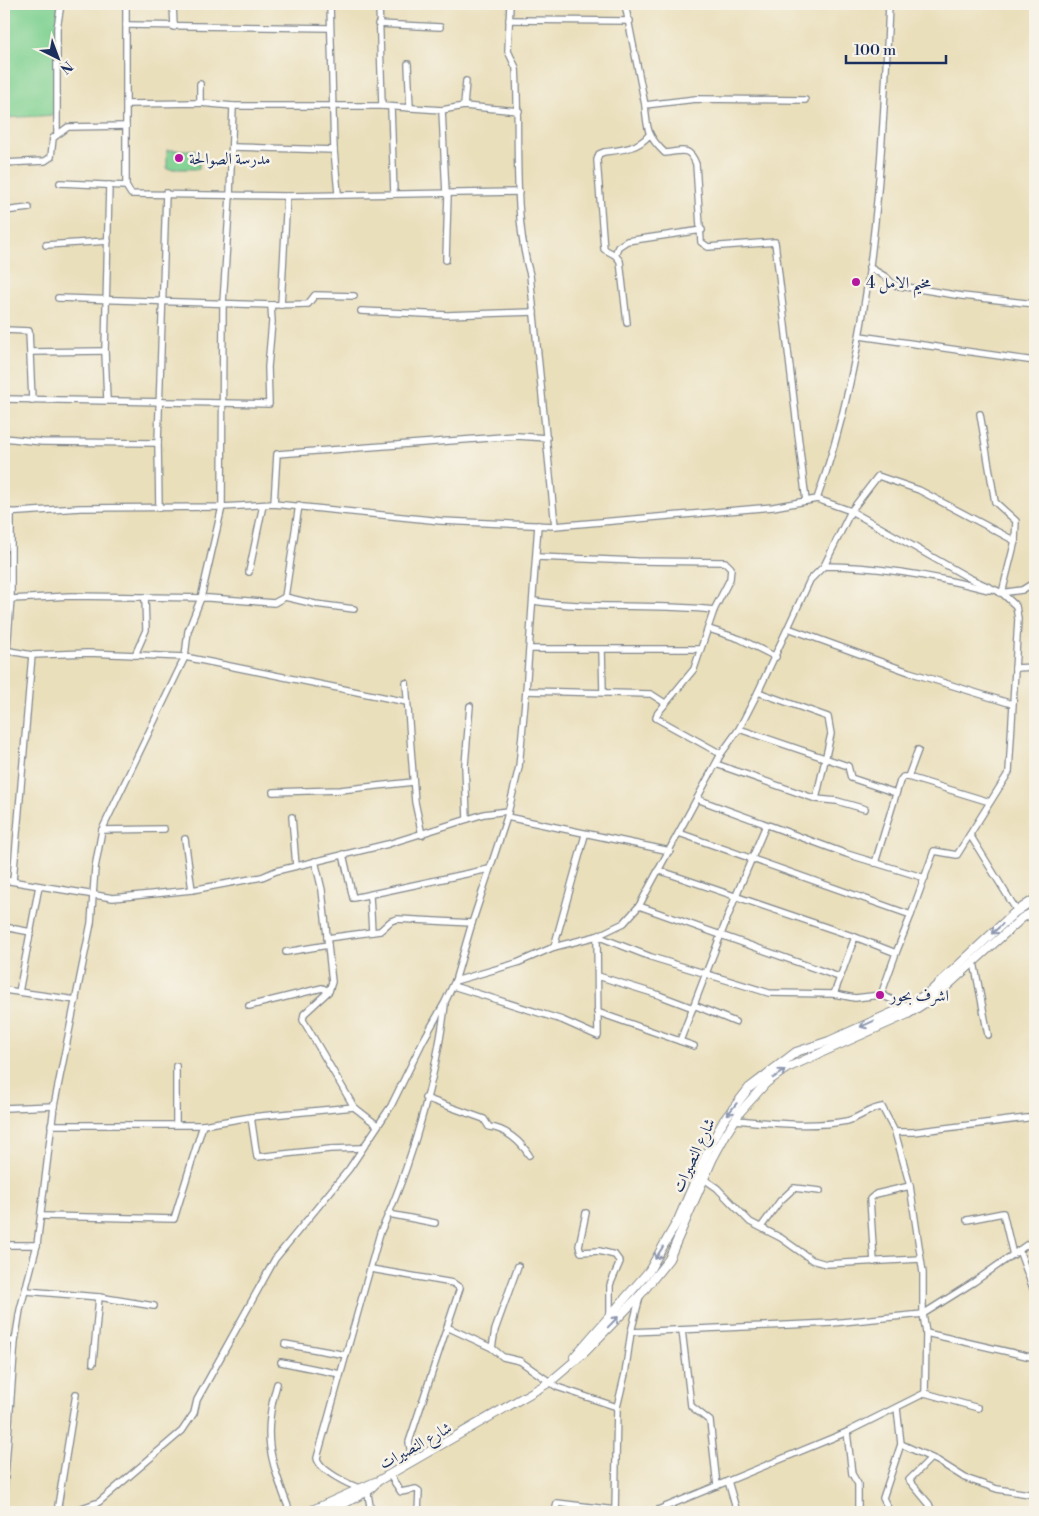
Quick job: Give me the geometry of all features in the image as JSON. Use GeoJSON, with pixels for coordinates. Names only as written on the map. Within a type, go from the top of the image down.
{"type":"FeatureCollection","features":[{"type":"Feature","properties":{"kind":"main road","name":"شارع النصيرات"},"geometry":{"type":"LineString","coordinates":[[566,1368],[649,1270],[669,1238],[724,1120],[749,1088],[796,1052],[829,1041],[907,1006],[932,990],[1017,910],[1035,899]]}},
{"type":"Feature","properties":{"kind":"main road","name":"شارع النصيرات"},"geometry":{"type":"LineString","coordinates":[[365,1488],[550,1382],[641,1294],[669,1259],[713,1158],[735,1120],[766,1083],[787,1068],[908,1014],[936,996],[1022,918],[1035,911]]}},
{"type":"Feature","properties":{"kind":"main road"},"geometry":{"type":"LineString","coordinates":[[308,1512],[365,1488]]}},
{"type":"Feature","properties":{"kind":"main road"},"geometry":{"type":"LineString","coordinates":[[328,1512],[365,1488]]}},
{"type":"Feature","properties":{"kind":"street"},"geometry":{"type":"LineString","coordinates":[[57,133],[57,28],[61,4]]}},
{"type":"Feature","properties":{"kind":"street"},"geometry":{"type":"LineString","coordinates":[[126,4],[126,186],[131,194],[287,196],[520,192]]}},
{"type":"Feature","properties":{"kind":"street"},"geometry":{"type":"LineString","coordinates":[[173,4],[174,27]]}},
{"type":"Feature","properties":{"kind":"street"},"geometry":{"type":"LineString","coordinates":[[330,4],[334,150],[338,194]]}},
{"type":"Feature","properties":{"kind":"street"},"geometry":{"type":"LineString","coordinates":[[379,4],[378,24],[382,106]]}},
{"type":"Feature","properties":{"kind":"street"},"geometry":{"type":"LineString","coordinates":[[510,4],[508,51],[516,68],[519,111],[520,192],[556,526]]}},
{"type":"Feature","properties":{"kind":"street"},"geometry":{"type":"LineString","coordinates":[[625,4],[630,21],[649,135],[665,153],[687,151],[692,154],[696,164],[702,230],[701,242],[708,247],[776,242],[806,501]]}},
{"type":"Feature","properties":{"kind":"street"},"geometry":{"type":"LineString","coordinates":[[817,499],[829,464],[860,336],[880,183],[890,4]]}},
{"type":"Feature","properties":{"kind":"street"},"geometry":{"type":"LineString","coordinates":[[509,20],[630,21]]}},
{"type":"Feature","properties":{"kind":"street"},"geometry":{"type":"LineString","coordinates":[[378,24],[440,27]]}},
{"type":"Feature","properties":{"kind":"street"},"geometry":{"type":"LineString","coordinates":[[126,25],[174,27],[236,25],[330,28]]}},
{"type":"Feature","properties":{"kind":"street"},"geometry":{"type":"LineString","coordinates":[[408,64],[410,108]]}},
{"type":"Feature","properties":{"kind":"street"},"geometry":{"type":"LineString","coordinates":[[464,106],[466,81]]}},
{"type":"Feature","properties":{"kind":"street"},"geometry":{"type":"LineString","coordinates":[[200,84],[200,103]]}},
{"type":"Feature","properties":{"kind":"street"},"geometry":{"type":"LineString","coordinates":[[645,105],[696,99],[805,100]]}},
{"type":"Feature","properties":{"kind":"street"},"geometry":{"type":"LineString","coordinates":[[127,104],[200,103],[233,106],[382,106],[442,110],[464,106],[519,111]]}},
{"type":"Feature","properties":{"kind":"street"},"geometry":{"type":"LineString","coordinates":[[4,1491],[15,1341],[20,1310],[37,1245],[42,1216],[54,1106],[91,923],[92,894],[102,830],[185,657],[188,630],[201,598],[222,507],[221,403],[223,303],[233,147],[233,106]]}},
{"type":"Feature","properties":{"kind":"street"},"geometry":{"type":"LineString","coordinates":[[391,107],[394,194]]}},
{"type":"Feature","properties":{"kind":"street"},"geometry":{"type":"LineString","coordinates":[[442,110],[447,194],[446,260]]}},
{"type":"Feature","properties":{"kind":"street"},"geometry":{"type":"LineString","coordinates":[[4,163],[45,161],[51,157],[53,138],[57,133],[68,127],[126,126]]}},
{"type":"Feature","properties":{"kind":"street"},"geometry":{"type":"LineString","coordinates":[[627,323],[620,261],[615,255],[604,249],[597,160],[599,154],[604,152],[635,147],[644,142],[649,135]]}},
{"type":"Feature","properties":{"kind":"street"},"geometry":{"type":"LineString","coordinates":[[233,147],[334,150]]}},
{"type":"Feature","properties":{"kind":"street"},"geometry":{"type":"LineString","coordinates":[[60,183],[126,186]]}},
{"type":"Feature","properties":{"kind":"street"},"geometry":{"type":"LineString","coordinates":[[107,400],[105,352],[109,185]]}},
{"type":"Feature","properties":{"kind":"street"},"geometry":{"type":"LineString","coordinates":[[160,508],[158,443],[166,193]]}},
{"type":"Feature","properties":{"kind":"street"},"geometry":{"type":"LineString","coordinates":[[281,305],[287,196]]}},
{"type":"Feature","properties":{"kind":"street"},"geometry":{"type":"LineString","coordinates":[[4,211],[29,208]]}},
{"type":"Feature","properties":{"kind":"street"},"geometry":{"type":"LineString","coordinates":[[615,255],[618,246],[627,240],[702,230]]}},
{"type":"Feature","properties":{"kind":"street"},"geometry":{"type":"LineString","coordinates":[[46,245],[108,241]]}},
{"type":"Feature","properties":{"kind":"street"},"geometry":{"type":"LineString","coordinates":[[869,267],[886,277],[894,285],[962,296],[1035,304]]}},
{"type":"Feature","properties":{"kind":"street"},"geometry":{"type":"LineString","coordinates":[[58,298],[281,305],[308,304],[315,295],[354,296]]}},
{"type":"Feature","properties":{"kind":"street"},"geometry":{"type":"LineString","coordinates":[[4,399],[269,404],[268,367],[272,322],[271,305]]}},
{"type":"Feature","properties":{"kind":"street"},"geometry":{"type":"LineString","coordinates":[[361,312],[446,315],[534,312]]}},
{"type":"Feature","properties":{"kind":"street"},"geometry":{"type":"LineString","coordinates":[[4,330],[29,331],[32,400]]}},
{"type":"Feature","properties":{"kind":"street"},"geometry":{"type":"LineString","coordinates":[[860,336],[1035,362]]}},
{"type":"Feature","properties":{"kind":"street"},"geometry":{"type":"LineString","coordinates":[[31,352],[105,352]]}},
{"type":"Feature","properties":{"kind":"street"},"geometry":{"type":"LineString","coordinates":[[980,414],[995,502],[1016,521],[1015,541],[1002,593]]}},
{"type":"Feature","properties":{"kind":"street"},"geometry":{"type":"LineString","coordinates":[[274,504],[277,454],[517,436],[547,438]]}},
{"type":"Feature","properties":{"kind":"street"},"geometry":{"type":"LineString","coordinates":[[4,438],[42,442],[158,443]]}},
{"type":"Feature","properties":{"kind":"street"},"geometry":{"type":"LineString","coordinates":[[454,983],[517,963],[554,947],[597,936],[624,923],[639,906],[721,754],[739,729],[776,657],[810,580],[824,566],[851,510],[878,476],[919,490],[1015,541]]}},
{"type":"Feature","properties":{"kind":"street"},"geometry":{"type":"LineString","coordinates":[[4,660],[11,599],[7,512],[80,508],[222,507],[274,504],[299,505],[330,511],[441,521],[556,526],[773,507],[817,499],[851,510],[969,578],[1002,593],[1016,606],[1018,618],[1009,772],[957,855],[934,851],[881,995]]}},
{"type":"Feature","properties":{"kind":"street"},"geometry":{"type":"LineString","coordinates":[[249,572],[264,504]]}},
{"type":"Feature","properties":{"kind":"street"},"geometry":{"type":"LineString","coordinates":[[285,597],[299,505]]}},
{"type":"Feature","properties":{"kind":"street"},"geometry":{"type":"LineString","coordinates":[[70,1512],[99,1502],[182,1431],[194,1413],[197,1400],[275,1260],[349,1169],[391,1106],[423,1041],[445,1002],[454,983],[508,814],[519,766],[534,601],[538,525]]}},
{"type":"Feature","properties":{"kind":"street"},"geometry":{"type":"LineString","coordinates":[[537,557],[725,562],[731,568],[730,579],[714,610],[694,669],[665,703],[656,718],[721,754]]}},
{"type":"Feature","properties":{"kind":"street"},"geometry":{"type":"LineString","coordinates":[[824,566],[860,566],[936,577],[1002,593],[1022,590],[1035,582]]}},
{"type":"Feature","properties":{"kind":"street"},"geometry":{"type":"LineString","coordinates":[[11,599],[71,596],[146,597],[201,598],[274,603],[285,597],[314,604],[354,609]]}},
{"type":"Feature","properties":{"kind":"street"},"geometry":{"type":"LineString","coordinates":[[135,655],[146,630],[146,597]]}},
{"type":"Feature","properties":{"kind":"street"},"geometry":{"type":"LineString","coordinates":[[534,601],[557,605],[686,607],[714,610]]}},
{"type":"Feature","properties":{"kind":"street"},"geometry":{"type":"LineString","coordinates":[[788,628],[909,672],[1012,704]]}},
{"type":"Feature","properties":{"kind":"street"},"geometry":{"type":"LineString","coordinates":[[709,629],[740,639],[776,657]]}},
{"type":"Feature","properties":{"kind":"street"},"geometry":{"type":"LineString","coordinates":[[530,649],[700,649]]}},
{"type":"Feature","properties":{"kind":"street"},"geometry":{"type":"LineString","coordinates":[[5,650],[32,655],[185,657],[407,702]]}},
{"type":"Feature","properties":{"kind":"street"},"geometry":{"type":"LineString","coordinates":[[602,650],[603,692]]}},
{"type":"Feature","properties":{"kind":"street"},"geometry":{"type":"LineString","coordinates":[[13,882],[32,655]]}},
{"type":"Feature","properties":{"kind":"street"},"geometry":{"type":"LineString","coordinates":[[1015,668],[1035,667]]}},
{"type":"Feature","properties":{"kind":"street"},"geometry":{"type":"LineString","coordinates":[[406,683],[413,782],[422,835]]}},
{"type":"Feature","properties":{"kind":"street"},"geometry":{"type":"LineString","coordinates":[[526,690],[651,694],[665,703]]}},
{"type":"Feature","properties":{"kind":"street"},"geometry":{"type":"LineString","coordinates":[[758,692],[828,717],[832,734],[816,799]]}},
{"type":"Feature","properties":{"kind":"street"},"geometry":{"type":"LineString","coordinates":[[467,819],[465,765],[470,706]]}},
{"type":"Feature","properties":{"kind":"street"},"geometry":{"type":"LineString","coordinates":[[739,729],[848,766],[851,778],[896,794]]}},
{"type":"Feature","properties":{"kind":"street"},"geometry":{"type":"LineString","coordinates":[[908,777],[918,750]]}},
{"type":"Feature","properties":{"kind":"street"},"geometry":{"type":"LineString","coordinates":[[716,764],[816,799],[837,801],[865,809]]}},
{"type":"Feature","properties":{"kind":"street"},"geometry":{"type":"LineString","coordinates":[[875,863],[900,781],[903,777],[990,802]]}},
{"type":"Feature","properties":{"kind":"street"},"geometry":{"type":"LineString","coordinates":[[273,792],[340,790],[413,782]]}},
{"type":"Feature","properties":{"kind":"street"},"geometry":{"type":"LineString","coordinates":[[697,799],[875,863],[925,878]]}},
{"type":"Feature","properties":{"kind":"street"},"geometry":{"type":"LineString","coordinates":[[4,880],[113,898],[192,890],[262,876],[422,835],[484,814],[508,814],[585,835],[670,851]]}},
{"type":"Feature","properties":{"kind":"street"},"geometry":{"type":"LineString","coordinates":[[292,817],[296,866]]}},
{"type":"Feature","properties":{"kind":"street"},"geometry":{"type":"LineString","coordinates":[[680,1041],[705,973],[766,825]]}},
{"type":"Feature","properties":{"kind":"street"},"geometry":{"type":"LineString","coordinates":[[102,830],[164,829]]}},
{"type":"Feature","properties":{"kind":"street"},"geometry":{"type":"LineString","coordinates":[[680,833],[751,860],[911,915]]}},
{"type":"Feature","properties":{"kind":"street"},"geometry":{"type":"LineString","coordinates":[[554,947],[585,835]]}},
{"type":"Feature","properties":{"kind":"street"},"geometry":{"type":"LineString","coordinates":[[970,835],[1017,910]]}},
{"type":"Feature","properties":{"kind":"street"},"geometry":{"type":"LineString","coordinates":[[185,839],[192,890]]}},
{"type":"Feature","properties":{"kind":"street"},"geometry":{"type":"LineString","coordinates":[[343,854],[353,898],[370,896],[489,869]]}},
{"type":"Feature","properties":{"kind":"street"},"geometry":{"type":"LineString","coordinates":[[316,862],[322,890],[332,974],[329,991],[304,1014],[304,1020],[331,1070],[354,1107],[377,1125]]}},
{"type":"Feature","properties":{"kind":"street"},"geometry":{"type":"LineString","coordinates":[[658,870],[735,898],[855,937],[896,953]]}},
{"type":"Feature","properties":{"kind":"street"},"geometry":{"type":"LineString","coordinates":[[19,992],[40,886]]}},
{"type":"Feature","properties":{"kind":"street"},"geometry":{"type":"LineString","coordinates":[[370,896],[372,932]]}},
{"type":"Feature","properties":{"kind":"street"},"geometry":{"type":"LineString","coordinates":[[639,906],[839,977]]}},
{"type":"Feature","properties":{"kind":"street"},"geometry":{"type":"LineString","coordinates":[[286,952],[327,941],[380,931],[391,921],[397,919],[472,923]]}},
{"type":"Feature","properties":{"kind":"street"},"geometry":{"type":"LineString","coordinates":[[4,927],[31,932]]}},
{"type":"Feature","properties":{"kind":"street"},"geometry":{"type":"LineString","coordinates":[[597,936],[651,956],[769,993],[834,994],[855,998],[881,995],[907,1006]]}},
{"type":"Feature","properties":{"kind":"street"},"geometry":{"type":"LineString","coordinates":[[454,983],[562,1020],[598,1036],[597,936]]}},
{"type":"Feature","properties":{"kind":"street"},"geometry":{"type":"LineString","coordinates":[[834,994],[855,937]]}},
{"type":"Feature","properties":{"kind":"street"},"geometry":{"type":"LineString","coordinates":[[974,962],[988,1035]]}},
{"type":"Feature","properties":{"kind":"street"},"geometry":{"type":"LineString","coordinates":[[598,976],[693,1006],[735,1022]]}},
{"type":"Feature","properties":{"kind":"street"},"geometry":{"type":"LineString","coordinates":[[249,1006],[322,988],[329,991]]}},
{"type":"Feature","properties":{"kind":"street"},"geometry":{"type":"LineString","coordinates":[[4,990],[76,1000]]}},
{"type":"Feature","properties":{"kind":"street"},"geometry":{"type":"LineString","coordinates":[[371,1512],[365,1488],[350,1485],[318,1463],[318,1458],[380,1233],[390,1214],[419,1125],[441,1032],[445,1002]]}},
{"type":"Feature","properties":{"kind":"street"},"geometry":{"type":"LineString","coordinates":[[597,1012],[694,1046]]}},
{"type":"Feature","properties":{"kind":"street"},"geometry":{"type":"LineString","coordinates":[[176,1066],[176,1124]]}},
{"type":"Feature","properties":{"kind":"street"},"geometry":{"type":"LineString","coordinates":[[426,1098],[484,1118],[489,1127],[496,1128],[523,1145],[529,1155]]}},
{"type":"Feature","properties":{"kind":"street"},"geometry":{"type":"LineString","coordinates":[[4,1108],[54,1106]]}},
{"type":"Feature","properties":{"kind":"street"},"geometry":{"type":"LineString","coordinates":[[52,1125],[203,1125],[251,1117],[354,1107]]}},
{"type":"Feature","properties":{"kind":"street"},"geometry":{"type":"LineString","coordinates":[[735,1120],[796,1125],[848,1121],[872,1108],[882,1107],[895,1132],[910,1186],[923,1273],[923,1314],[926,1333],[925,1394]]}},
{"type":"Feature","properties":{"kind":"street"},"geometry":{"type":"LineString","coordinates":[[251,1117],[256,1157],[330,1149],[362,1148]]}},
{"type":"Feature","properties":{"kind":"street"},"geometry":{"type":"LineString","coordinates":[[895,1132],[1035,1117]]}},
{"type":"Feature","properties":{"kind":"street"},"geometry":{"type":"LineString","coordinates":[[42,1216],[174,1219],[203,1125]]}},
{"type":"Feature","properties":{"kind":"street"},"geometry":{"type":"LineString","coordinates":[[704,1179],[717,1188],[750,1222],[781,1238],[812,1260],[826,1264],[920,1259]]}},
{"type":"Feature","properties":{"kind":"street"},"geometry":{"type":"LineString","coordinates":[[874,1262],[870,1199],[876,1194],[910,1186]]}},
{"type":"Feature","properties":{"kind":"street"},"geometry":{"type":"LineString","coordinates":[[761,1227],[780,1201],[794,1188],[820,1191]]}},
{"type":"Feature","properties":{"kind":"street"},"geometry":{"type":"LineString","coordinates":[[586,1213],[579,1246],[581,1252],[599,1251],[615,1255],[620,1262],[610,1286],[610,1314]]}},
{"type":"Feature","properties":{"kind":"street"},"geometry":{"type":"LineString","coordinates":[[967,1220],[1002,1213],[1013,1255]]}},
{"type":"Feature","properties":{"kind":"street"},"geometry":{"type":"LineString","coordinates":[[390,1214],[435,1223]]}},
{"type":"Feature","properties":{"kind":"street"},"geometry":{"type":"LineString","coordinates":[[631,1332],[832,1322],[923,1314],[974,1282],[1035,1238]]}},
{"type":"Feature","properties":{"kind":"street"},"geometry":{"type":"LineString","coordinates":[[4,1245],[37,1245]]}},
{"type":"Feature","properties":{"kind":"street"},"geometry":{"type":"LineString","coordinates":[[1019,1250],[1035,1294]]}},
{"type":"Feature","properties":{"kind":"street"},"geometry":{"type":"LineString","coordinates":[[492,1348],[495,1330],[518,1266]]}},
{"type":"Feature","properties":{"kind":"street"},"geometry":{"type":"LineString","coordinates":[[371,1270],[453,1283],[460,1288],[409,1442],[412,1461]]}},
{"type":"Feature","properties":{"kind":"street"},"geometry":{"type":"LineString","coordinates":[[26,1290],[99,1297],[154,1306]]}},
{"type":"Feature","properties":{"kind":"street"},"geometry":{"type":"LineString","coordinates":[[555,1512],[557,1503],[615,1511],[618,1407],[631,1332],[641,1294]]}},
{"type":"Feature","properties":{"kind":"street"},"geometry":{"type":"LineString","coordinates":[[93,1363],[99,1297]]}},
{"type":"Feature","properties":{"kind":"street"},"geometry":{"type":"LineString","coordinates":[[447,1328],[492,1348],[503,1357],[520,1361],[557,1387],[618,1407]]}},
{"type":"Feature","properties":{"kind":"street"},"geometry":{"type":"LineString","coordinates":[[682,1330],[691,1406],[710,1421],[718,1486]]}},
{"type":"Feature","properties":{"kind":"street"},"geometry":{"type":"LineString","coordinates":[[926,1333],[1035,1358]]}},
{"type":"Feature","properties":{"kind":"street"},"geometry":{"type":"LineString","coordinates":[[4,1341],[15,1341]]}},
{"type":"Feature","properties":{"kind":"street"},"geometry":{"type":"LineString","coordinates":[[285,1344],[346,1355]]}},
{"type":"Feature","properties":{"kind":"street"},"geometry":{"type":"LineString","coordinates":[[282,1362],[340,1374]]}},
{"type":"Feature","properties":{"kind":"street"},"geometry":{"type":"LineString","coordinates":[[277,1384],[269,1412],[269,1452],[290,1512]]}},
{"type":"Feature","properties":{"kind":"street"},"geometry":{"type":"LineString","coordinates":[[4,1394],[11,1394]]}},
{"type":"Feature","properties":{"kind":"street"},"geometry":{"type":"LineString","coordinates":[[57,1512],[76,1394]]}},
{"type":"Feature","properties":{"kind":"street"},"geometry":{"type":"LineString","coordinates":[[653,1512],[847,1432],[925,1394],[978,1408]]}},
{"type":"Feature","properties":{"kind":"street"},"geometry":{"type":"LineString","coordinates":[[890,1512],[883,1498],[901,1444],[897,1408]]}},
{"type":"Feature","properties":{"kind":"street"},"geometry":{"type":"LineString","coordinates":[[847,1432],[852,1474],[858,1484],[858,1512]]}},
{"type":"Feature","properties":{"kind":"street"},"geometry":{"type":"LineString","coordinates":[[901,1444],[931,1458],[965,1478],[997,1490],[1035,1495]]}},
{"type":"Feature","properties":{"kind":"street"},"geometry":{"type":"LineString","coordinates":[[931,1458],[909,1480],[929,1504],[932,1512]]}},
{"type":"Feature","properties":{"kind":"street"},"geometry":{"type":"LineString","coordinates":[[390,1474],[401,1492],[416,1489],[419,1491],[418,1512]]}},
{"type":"Feature","properties":{"kind":"street"},"geometry":{"type":"LineString","coordinates":[[728,1481],[737,1512]]}},
{"type":"Feature","properties":{"kind":"green space"},"geometry":{"type":"Polygon","coordinates":[[[4,4],[61,4],[57,28],[57,115],[4,118],[4,4]]]}},
{"type":"Feature","properties":{"kind":"green space"},"geometry":{"type":"Polygon","coordinates":[[[167,150],[199,150],[199,169],[167,169],[167,150]]]}},
{"type":"Feature","properties":{"kind":"place","name":"مدرسة الصوالحة"},"geometry":{"type":"Point","coordinates":[179,158]}},
{"type":"Feature","properties":{"kind":"place","name":"مخيم الامل 4"},"geometry":{"type":"Point","coordinates":[856,282]}},
{"type":"Feature","properties":{"kind":"place","name":"اشرف بحور"},"geometry":{"type":"Point","coordinates":[880,995]}}]}
